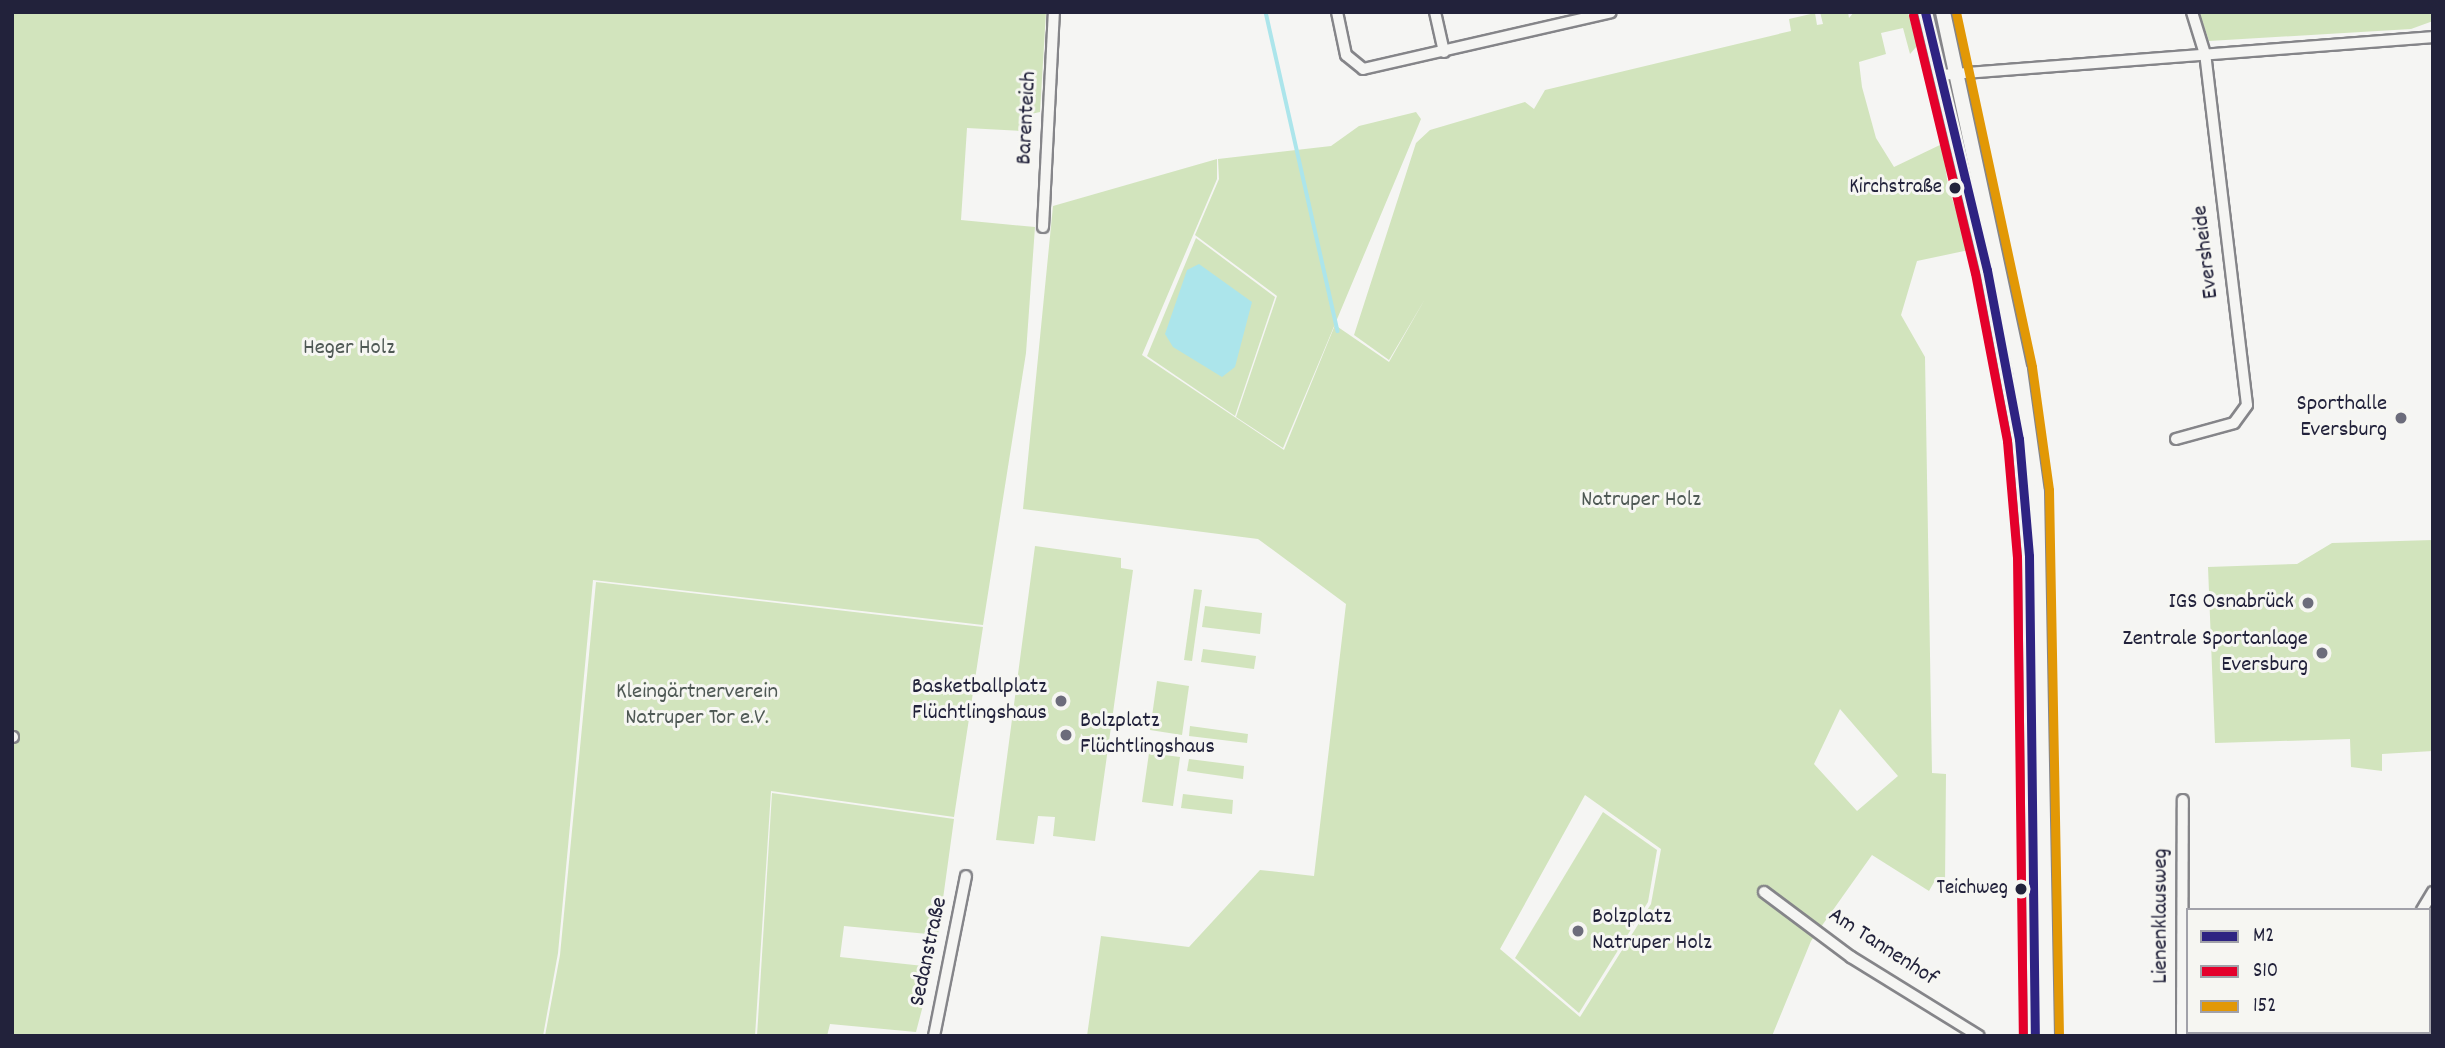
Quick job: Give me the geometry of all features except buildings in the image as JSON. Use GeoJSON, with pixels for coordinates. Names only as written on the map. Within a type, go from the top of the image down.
{"type":"FeatureCollection","features":[{"type":"Feature","properties":{"kind":"main road"},"geometry":{"type":"LineString","coordinates":[[1925,12],[2002,343],[2025,494],[2035,1036]]}},
{"type":"Feature","properties":{"kind":"main road"},"geometry":{"type":"LineString","coordinates":[[1943,12],[2020,370],[2037,492],[2047,1036]]}},
{"type":"Feature","properties":{"kind":"street","name":"Barenteich"},"geometry":{"type":"LineString","coordinates":[[1043,227],[1054,12]]}},
{"type":"Feature","properties":{"kind":"street"},"geometry":{"type":"LineString","coordinates":[[1336,12],[1346,55],[1363,69],[1611,12]]}},
{"type":"Feature","properties":{"kind":"street"},"geometry":{"type":"LineString","coordinates":[[1435,12],[1444,52]]}},
{"type":"Feature","properties":{"kind":"street","name":"Eversheide"},"geometry":{"type":"LineString","coordinates":[[2176,439],[2234,424],[2247,405],[2205,54],[2192,12]]}},
{"type":"Feature","properties":{"kind":"street"},"geometry":{"type":"LineString","coordinates":[[1940,75],[1957,71],[2433,37]]}},
{"type":"Feature","properties":{"kind":"street","name":"Lienenklausweg"},"geometry":{"type":"LineString","coordinates":[[2183,800],[2185,1033]]}},
{"type":"Feature","properties":{"kind":"street","name":"Sedanstraße"},"geometry":{"type":"LineString","coordinates":[[934,1036],[966,876]]}},
{"type":"Feature","properties":{"kind":"street"},"geometry":{"type":"LineString","coordinates":[[2422,908],[2433,891]]}},
{"type":"Feature","properties":{"kind":"street","name":"Am Tannenhof"},"geometry":{"type":"LineString","coordinates":[[1764,892],[1851,957],[1979,1036]]}},
{"type":"Feature","properties":{"kind":"street"},"geometry":{"type":"LineString","coordinates":[[2217,1034],[2280,1036]]}},
{"type":"Feature","properties":{"kind":"green space","name":"Heger Holz"},"geometry":{"type":"Polygon","coordinates":[[[12,12],[1046,12],[1040,112],[1022,116],[1021,131],[967,128],[961,220],[1035,227],[1026,353],[983,625],[593,580],[558,953],[543,1036],[12,1036],[12,12]]]}},
{"type":"Feature","properties":{"kind":"green space","name":"Natruper Holz"},"geometry":{"type":"Polygon","coordinates":[[[1820,12],[1848,12],[1849,18],[1854,12],[1908,12],[1917,46],[1910,54],[1903,28],[1881,33],[1886,54],[1859,62],[1862,87],[1876,138],[1894,167],[1942,144],[1948,186],[1969,250],[1917,261],[1901,315],[1925,357],[1932,773],[1946,774],[1945,884],[1937,877],[1929,891],[1872,855],[1811,941],[1772,1036],[1087,1036],[1101,936],[1189,947],[1260,870],[1314,876],[1346,604],[1258,539],[1023,509],[1053,206],[1217,159],[1217,179],[1142,355],[1284,450],[1335,325],[1389,362],[1425,299],[1389,360],[1354,335],[1416,143],[1430,130],[1525,102],[1534,109],[1545,90],[1791,31],[1789,19],[1815,13],[1817,25],[1823,24],[1820,12]],[[1840,709],[1814,764],[1857,811],[1898,776],[1840,709]],[[1585,795],[1500,949],[1580,1017],[1651,904],[1661,849],[1585,795]]]}},
{"type":"Feature","properties":{"kind":"green space"},"geometry":{"type":"Polygon","coordinates":[[[2199,12],[2432,12],[2433,21],[2411,29],[2209,41],[2199,12]]]}},
{"type":"Feature","properties":{"kind":"green space"},"geometry":{"type":"Polygon","coordinates":[[[1416,112],[1421,119],[1283,448],[1236,417],[1277,296],[1195,235],[1219,179],[1218,159],[1331,146],[1359,126],[1416,112]]]}},
{"type":"Feature","properties":{"kind":"green space"},"geometry":{"type":"Polygon","coordinates":[[[1196,238],[1275,297],[1235,416],[1147,356],[1196,238]]]}},
{"type":"Feature","properties":{"kind":"green space","name":"Zentrale Sportanlage Eversburg"},"geometry":{"type":"Polygon","coordinates":[[[2433,540],[2433,751],[2382,754],[2382,771],[2351,767],[2350,739],[2215,743],[2208,567],[2297,564],[2332,543],[2433,540]]]}},
{"type":"Feature","properties":{"kind":"green space"},"geometry":{"type":"Polygon","coordinates":[[[1035,546],[1121,558],[1121,568],[1133,570],[1095,841],[1053,836],[1055,817],[1038,816],[1034,844],[996,840],[1035,546]]]}},
{"type":"Feature","properties":{"kind":"green space","name":"Kleingärtnerverein Natruper Tor e.V."},"geometry":{"type":"Polygon","coordinates":[[[596,582],[983,627],[954,817],[771,791],[755,1036],[545,1036],[560,955],[596,582]]]}},
{"type":"Feature","properties":{"kind":"green space"},"geometry":{"type":"Polygon","coordinates":[[[1194,589],[1202,590],[1192,661],[1184,660],[1194,589]]]}},
{"type":"Feature","properties":{"kind":"green space"},"geometry":{"type":"Polygon","coordinates":[[[1205,606],[1262,613],[1260,634],[1202,627],[1205,606]]]}},
{"type":"Feature","properties":{"kind":"green space"},"geometry":{"type":"Polygon","coordinates":[[[1203,649],[1256,656],[1254,669],[1201,662],[1203,649]]]}},
{"type":"Feature","properties":{"kind":"green space"},"geometry":{"type":"Polygon","coordinates":[[[1157,681],[1189,686],[1182,735],[1150,730],[1157,681]]]}},
{"type":"Feature","properties":{"kind":"green space"},"geometry":{"type":"Polygon","coordinates":[[[1190,726],[1248,734],[1247,743],[1189,736],[1190,726]]]}},
{"type":"Feature","properties":{"kind":"green space"},"geometry":{"type":"Polygon","coordinates":[[[1149,753],[1180,757],[1173,806],[1142,802],[1149,753]]]}},
{"type":"Feature","properties":{"kind":"green space"},"geometry":{"type":"Polygon","coordinates":[[[1189,759],[1244,766],[1243,779],[1187,771],[1189,759]]]}},
{"type":"Feature","properties":{"kind":"green space"},"geometry":{"type":"Polygon","coordinates":[[[772,793],[954,819],[938,935],[844,926],[840,957],[933,967],[916,1032],[830,1024],[827,1036],[757,1036],[772,793]]]}},
{"type":"Feature","properties":{"kind":"green space"},"geometry":{"type":"Polygon","coordinates":[[[1183,794],[1233,800],[1232,814],[1181,808],[1183,794]]]}},
{"type":"Feature","properties":{"kind":"green space"},"geometry":{"type":"Polygon","coordinates":[[[1603,812],[1657,850],[1648,902],[1579,1013],[1515,958],[1603,812]]]}},
{"type":"Feature","properties":{"kind":"water"},"geometry":{"type":"Polygon","coordinates":[[[1199,264],[1252,302],[1235,367],[1222,377],[1173,347],[1165,334],[1187,270],[1199,264]]]}},
{"type":"Feature","properties":{"kind":"waterway"},"geometry":{"type":"LineString","coordinates":[[1266,12],[1338,331]]}},
{"type":"Feature","properties":{"kind":"transit line","name":"M2"},"geometry":{"type":"LineString","coordinates":[[1925,12],[1987,270],[2019,439],[2029,556],[2035,1036]]}},
{"type":"Feature","properties":{"kind":"transit line","name":"152"},"geometry":{"type":"LineString","coordinates":[[1956,12],[2032,367],[2049,490],[2059,1036]]}},
{"type":"Feature","properties":{"kind":"transit line","name":"S10"},"geometry":{"type":"LineString","coordinates":[[1913,15],[1975,273],[2007,441],[2017,557],[2023,1036]]}},
{"type":"Feature","properties":{"kind":"place","name":"Kirchstraße"},"geometry":{"type":"Point","coordinates":[1955,188]}},
{"type":"Feature","properties":{"kind":"place","name":"Sporthalle Eversburg"},"geometry":{"type":"Point","coordinates":[2401,418]}},
{"type":"Feature","properties":{"kind":"place","name":"IGS Osnabrück"},"geometry":{"type":"Point","coordinates":[2308,603]}},
{"type":"Feature","properties":{"kind":"place","name":"Zentrale Sportanlage Eversburg"},"geometry":{"type":"Point","coordinates":[2322,653]}},
{"type":"Feature","properties":{"kind":"place","name":"Basketballplatz Flüchtlingshaus"},"geometry":{"type":"Point","coordinates":[1061,701]}},
{"type":"Feature","properties":{"kind":"place","name":"Bolzplatz Flüchtlingshaus"},"geometry":{"type":"Point","coordinates":[1066,735]}},
{"type":"Feature","properties":{"kind":"place","name":"Teichweg"},"geometry":{"type":"Point","coordinates":[2021,889]}},
{"type":"Feature","properties":{"kind":"place","name":"Bolzplatz Natruper Holz"},"geometry":{"type":"Point","coordinates":[1578,931]}}]}
